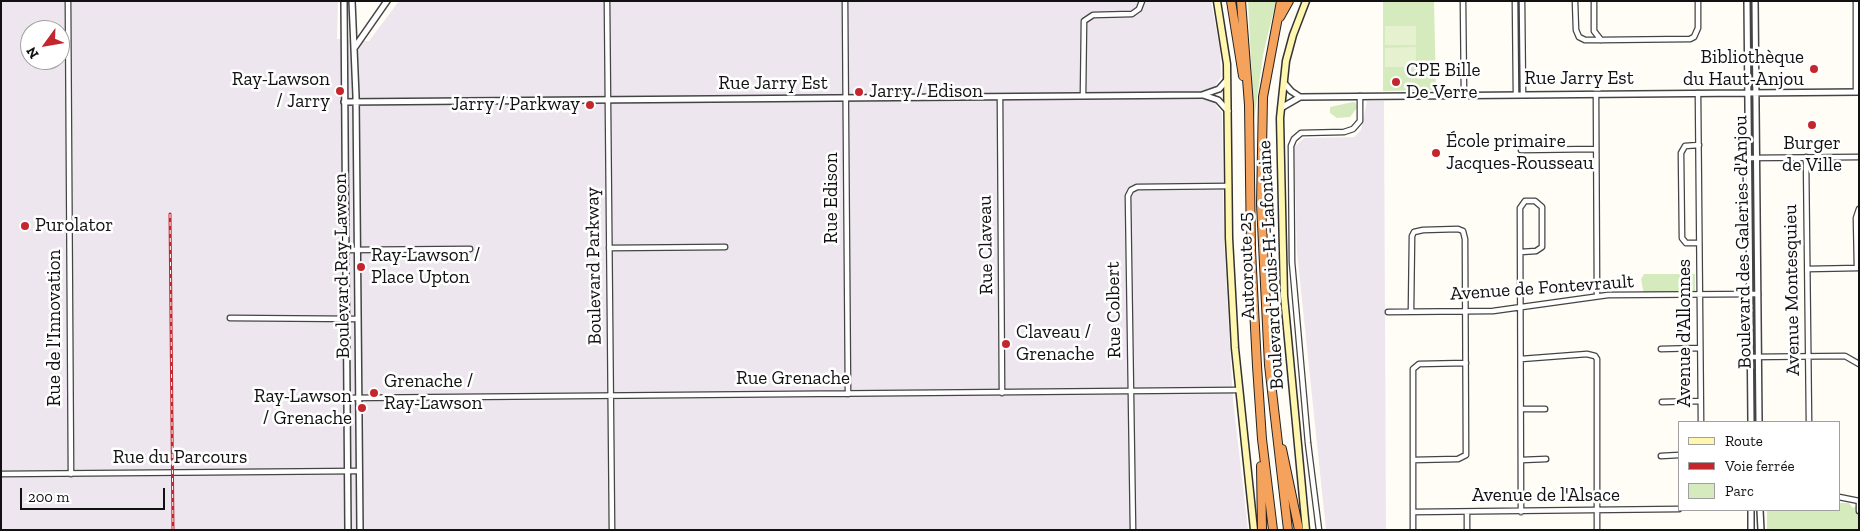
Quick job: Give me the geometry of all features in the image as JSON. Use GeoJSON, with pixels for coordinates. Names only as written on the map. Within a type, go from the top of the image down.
{"type":"FeatureCollection","features":[{"type":"Feature","properties":{"kind":"highway"},"geometry":{"type":"LineString","coordinates":[[1231,1],[1250,117]]}},
{"type":"Feature","properties":{"kind":"highway","name":"Autoroute 25"},"geometry":{"type":"LineString","coordinates":[[1240,1],[1250,117],[1251,250],[1262,439],[1273,530]]}},
{"type":"Feature","properties":{"kind":"highway","name":"Autoroute 25"},"geometry":{"type":"LineString","coordinates":[[1281,1],[1262,96],[1261,158],[1265,316],[1274,420],[1288,530]]}},
{"type":"Feature","properties":{"kind":"highway"},"geometry":{"type":"LineString","coordinates":[[1275,25],[1289,1]]}},
{"type":"Feature","properties":{"kind":"highway"},"geometry":{"type":"LineString","coordinates":[[1274,420],[1289,476],[1299,530]]}},
{"type":"Feature","properties":{"kind":"highway"},"geometry":{"type":"LineString","coordinates":[[1262,439],[1260,495],[1262,530]]}},
{"type":"Feature","properties":{"kind":"main road","name":"Boulevard Louis-H.-Lafontaine"},"geometry":{"type":"LineString","coordinates":[[1218,1],[1224,35],[1228,80],[1228,186],[1231,289],[1238,390],[1254,530]]}},
{"type":"Feature","properties":{"kind":"main road","name":"Boulevard Louis-H.-Lafontaine"},"geometry":{"type":"LineString","coordinates":[[1306,1],[1291,43],[1283,81],[1280,108],[1284,296],[1306,530]]}},
{"type":"Feature","properties":{"kind":"street","name":"Rue de l'Innovation"},"geometry":{"type":"LineString","coordinates":[[68,1],[71,474]]}},
{"type":"Feature","properties":{"kind":"street","name":"Boulevard Ray-Lawson"},"geometry":{"type":"LineString","coordinates":[[344,1],[348,530]]}},
{"type":"Feature","properties":{"kind":"street","name":"Boulevard Ray-Lawson"},"geometry":{"type":"LineString","coordinates":[[352,1],[356,102],[360,530]]}},
{"type":"Feature","properties":{"kind":"street"},"geometry":{"type":"LineString","coordinates":[[355,47],[387,1]]}},
{"type":"Feature","properties":{"kind":"street","name":"Boulevard Parkway"},"geometry":{"type":"LineString","coordinates":[[607,1],[612,530]]}},
{"type":"Feature","properties":{"kind":"street","name":"Rue Edison"},"geometry":{"type":"LineString","coordinates":[[845,1],[848,394]]}},
{"type":"Feature","properties":{"kind":"street"},"geometry":{"type":"LineString","coordinates":[[1083,96],[1084,21],[1093,16],[1132,14],[1139,9],[1142,1]]}},
{"type":"Feature","properties":{"kind":"street"},"geometry":{"type":"LineString","coordinates":[[1463,1],[1464,95]]}},
{"type":"Feature","properties":{"kind":"street"},"geometry":{"type":"LineString","coordinates":[[1515,1],[1516,94]]}},
{"type":"Feature","properties":{"kind":"street"},"geometry":{"type":"LineString","coordinates":[[1522,1],[1523,94]]}},
{"type":"Feature","properties":{"kind":"street"},"geometry":{"type":"LineString","coordinates":[[1575,1],[1576,30],[1579,37],[1585,40],[1690,39],[1697,32],[1698,1]]}},
{"type":"Feature","properties":{"kind":"street"},"geometry":{"type":"LineString","coordinates":[[1594,1],[1594,31],[1601,40]]}},
{"type":"Feature","properties":{"kind":"street","name":"Boulevard des Galeries-d'Anjou"},"geometry":{"type":"LineString","coordinates":[[1747,1],[1751,421]]}},
{"type":"Feature","properties":{"kind":"street","name":"Boulevard des Galeries-d'Anjou"},"geometry":{"type":"LineString","coordinates":[[1755,1],[1759,421]]}},
{"type":"Feature","properties":{"kind":"street"},"geometry":{"type":"LineString","coordinates":[[1856,1],[1858,92]]}},
{"type":"Feature","properties":{"kind":"street","name":"Rue Jarry Est"},"geometry":{"type":"LineString","coordinates":[[1202,95],[1219,89],[1228,80]]}},
{"type":"Feature","properties":{"kind":"street"},"geometry":{"type":"LineString","coordinates":[[1283,81],[1291,91],[1300,97]]}},
{"type":"Feature","properties":{"kind":"street","name":"Rue Jarry Est"},"geometry":{"type":"LineString","coordinates":[[1280,108],[1300,97],[1858,92]]}},
{"type":"Feature","properties":{"kind":"street","name":"Avenue d'Allonnes"},"geometry":{"type":"LineString","coordinates":[[1698,93],[1701,421]]}},
{"type":"Feature","properties":{"kind":"street"},"geometry":{"type":"LineString","coordinates":[[1596,94],[1598,296]]}},
{"type":"Feature","properties":{"kind":"street","name":"Rue Jarry Est"},"geometry":{"type":"LineString","coordinates":[[344,102],[1202,95],[1218,100],[1228,111]]}},
{"type":"Feature","properties":{"kind":"street","name":"Boulevard Louis-H.-Lafontaine"},"geometry":{"type":"LineString","coordinates":[[1319,530],[1307,434],[1292,262],[1291,146],[1296,136],[1301,133],[1352,130],[1358,125],[1360,96]]}},
{"type":"Feature","properties":{"kind":"street","name":"Rue Claveau"},"geometry":{"type":"LineString","coordinates":[[1000,97],[1002,392]]}},
{"type":"Feature","properties":{"kind":"street","name":"Avenue d'Allonnes"},"geometry":{"type":"LineString","coordinates":[[1699,145],[1685,146],[1681,153],[1682,238],[1686,242],[1699,243]]}},
{"type":"Feature","properties":{"kind":"street"},"geometry":{"type":"LineString","coordinates":[[1521,150],[1596,148]]}},
{"type":"Feature","properties":{"kind":"street","name":"Avenue Montesquieu"},"geometry":{"type":"LineString","coordinates":[[1806,157],[1808,421]]}},
{"type":"Feature","properties":{"kind":"street"},"geometry":{"type":"LineString","coordinates":[[1748,158],[1859,157]]}},
{"type":"Feature","properties":{"kind":"street"},"geometry":{"type":"LineString","coordinates":[[345,183],[357,184]]}},
{"type":"Feature","properties":{"kind":"street","name":"Rue Colbert"},"geometry":{"type":"LineString","coordinates":[[1133,530],[1129,192],[1137,187],[1228,186]]}},
{"type":"Feature","properties":{"kind":"street"},"geometry":{"type":"LineString","coordinates":[[1521,252],[1536,251],[1542,247],[1542,207],[1535,201],[1525,202],[1520,206],[1521,512]]}},
{"type":"Feature","properties":{"kind":"street"},"geometry":{"type":"LineString","coordinates":[[1808,269],[1858,268],[1856,218],[1859,209]]}},
{"type":"Feature","properties":{"kind":"street"},"geometry":{"type":"LineString","coordinates":[[1411,311],[1412,236],[1418,230],[1460,230],[1465,235],[1466,455],[1458,459],[1413,460]]}},
{"type":"Feature","properties":{"kind":"street"},"geometry":{"type":"LineString","coordinates":[[609,248],[725,247]]}},
{"type":"Feature","properties":{"kind":"street"},"geometry":{"type":"LineString","coordinates":[[346,250],[470,249]]}},
{"type":"Feature","properties":{"kind":"street","name":"Avenue de Fontevrault"},"geometry":{"type":"LineString","coordinates":[[1388,312],[1521,308],[1598,296],[1758,294]]}},
{"type":"Feature","properties":{"kind":"street"},"geometry":{"type":"LineString","coordinates":[[230,318],[358,319]]}},
{"type":"Feature","properties":{"kind":"street"},"geometry":{"type":"LineString","coordinates":[[1661,349],[1700,348]]}},
{"type":"Feature","properties":{"kind":"street"},"geometry":{"type":"LineString","coordinates":[[1521,359],[1587,354],[1595,356],[1597,359],[1597,530]]}},
{"type":"Feature","properties":{"kind":"street"},"geometry":{"type":"LineString","coordinates":[[1750,356],[1845,356],[1859,364]]}},
{"type":"Feature","properties":{"kind":"street"},"geometry":{"type":"LineString","coordinates":[[1413,530],[1413,369],[1416,365],[1423,363],[1466,363]]}},
{"type":"Feature","properties":{"kind":"street","name":"Rue Grenache"},"geometry":{"type":"LineString","coordinates":[[347,398],[1238,390]]}},
{"type":"Feature","properties":{"kind":"street"},"geometry":{"type":"LineString","coordinates":[[1662,402],[1700,401]]}},
{"type":"Feature","properties":{"kind":"street"},"geometry":{"type":"LineString","coordinates":[[1521,409],[1545,409]]}},
{"type":"Feature","properties":{"kind":"street"},"geometry":{"type":"LineString","coordinates":[[1661,456],[1678,455]]}},
{"type":"Feature","properties":{"kind":"street"},"geometry":{"type":"LineString","coordinates":[[1522,460],[1546,459]]}},
{"type":"Feature","properties":{"kind":"street","name":"Rue du Parcours"},"geometry":{"type":"LineString","coordinates":[[1,474],[359,471]]}},
{"type":"Feature","properties":{"kind":"street"},"geometry":{"type":"LineString","coordinates":[[1840,497],[1859,502],[1859,511]]}},
{"type":"Feature","properties":{"kind":"street","name":"Avenue de l'Alsace"},"geometry":{"type":"LineString","coordinates":[[1413,512],[1678,510]]}},
{"type":"Feature","properties":{"kind":"street"},"geometry":{"type":"LineString","coordinates":[[1751,511],[1751,530]]}},
{"type":"Feature","properties":{"kind":"street"},"geometry":{"type":"LineString","coordinates":[[1760,511],[1761,530]]}},
{"type":"Feature","properties":{"kind":"street"},"geometry":{"type":"LineString","coordinates":[[1467,512],[1467,530]]}},
{"type":"Feature","properties":{"kind":"shaded area"},"geometry":{"type":"Polygon","coordinates":[[[1,1],[338,1],[337,39],[369,41],[399,1],[1211,1],[1220,50],[1221,77],[1216,84],[1216,106],[1222,112],[1224,241],[1233,400],[1248,530],[1,530],[1,1]]]}},
{"type":"Feature","properties":{"kind":"shaded area"},"geometry":{"type":"Polygon","coordinates":[[[1367,101],[1384,101],[1386,530],[1326,530],[1297,252],[1294,147],[1304,138],[1354,137],[1361,130],[1367,101]]]}},
{"type":"Feature","properties":{"kind":"green space"},"geometry":{"type":"Polygon","coordinates":[[[1248,1],[1276,1],[1263,55],[1254,120],[1248,1]]]}},
{"type":"Feature","properties":{"kind":"green space"},"geometry":{"type":"Polygon","coordinates":[[[1383,1],[1434,1],[1436,90],[1383,91],[1383,1]]]}},
{"type":"Feature","properties":{"kind":"green space"},"geometry":{"type":"Polygon","coordinates":[[[1385,26],[1416,26],[1416,45],[1385,45],[1385,26]]]}},
{"type":"Feature","properties":{"kind":"green space"},"geometry":{"type":"Polygon","coordinates":[[[1416,47],[1416,67],[1385,67],[1385,48],[1416,47]]]}},
{"type":"Feature","properties":{"kind":"green space"},"geometry":{"type":"Polygon","coordinates":[[[1356,103],[1357,108],[1350,117],[1337,118],[1330,113],[1330,107],[1356,103]]]}},
{"type":"Feature","properties":{"kind":"green space"},"geometry":{"type":"Polygon","coordinates":[[[1644,274],[1695,274],[1695,293],[1644,295],[1641,279],[1644,274]]]}},
{"type":"Feature","properties":{"kind":"green space"},"geometry":{"type":"Polygon","coordinates":[[[1840,503],[1849,503],[1853,508],[1859,505],[1859,530],[1767,530],[1767,511],[1840,511],[1840,503]]]}},
{"type":"Feature","properties":{"kind":"railway"},"geometry":{"type":"LineString","coordinates":[[170,214],[173,530]]}},
{"type":"Feature","properties":{"kind":"place","name":"Bibliothèque du Haut-Anjou"},"geometry":{"type":"Point","coordinates":[1814,69]}},
{"type":"Feature","properties":{"kind":"place","name":"CPE Bille De Verre"},"geometry":{"type":"Point","coordinates":[1396,82]}},
{"type":"Feature","properties":{"kind":"place","name":"Ray-Lawson / Jarry"},"geometry":{"type":"Point","coordinates":[340,91]}},
{"type":"Feature","properties":{"kind":"place","name":"Jarry / Edison"},"geometry":{"type":"Point","coordinates":[859,92]}},
{"type":"Feature","properties":{"kind":"place","name":"Jarry / Parkway"},"geometry":{"type":"Point","coordinates":[590,105]}},
{"type":"Feature","properties":{"kind":"place","name":"Burger de Ville"},"geometry":{"type":"Point","coordinates":[1812,125]}},
{"type":"Feature","properties":{"kind":"place","name":"École primaire Jacques-Rousseau"},"geometry":{"type":"Point","coordinates":[1436,153]}},
{"type":"Feature","properties":{"kind":"place","name":"Purolator"},"geometry":{"type":"Point","coordinates":[25,226]}},
{"type":"Feature","properties":{"kind":"place","name":"Ray-Lawson / Place Upton"},"geometry":{"type":"Point","coordinates":[361,267]}},
{"type":"Feature","properties":{"kind":"place","name":"Claveau / Grenache"},"geometry":{"type":"Point","coordinates":[1006,344]}},
{"type":"Feature","properties":{"kind":"place","name":"Grenache / Ray-Lawson"},"geometry":{"type":"Point","coordinates":[374,393]}},
{"type":"Feature","properties":{"kind":"place","name":"Ray-Lawson / Grenache"},"geometry":{"type":"Point","coordinates":[362,408]}}]}
